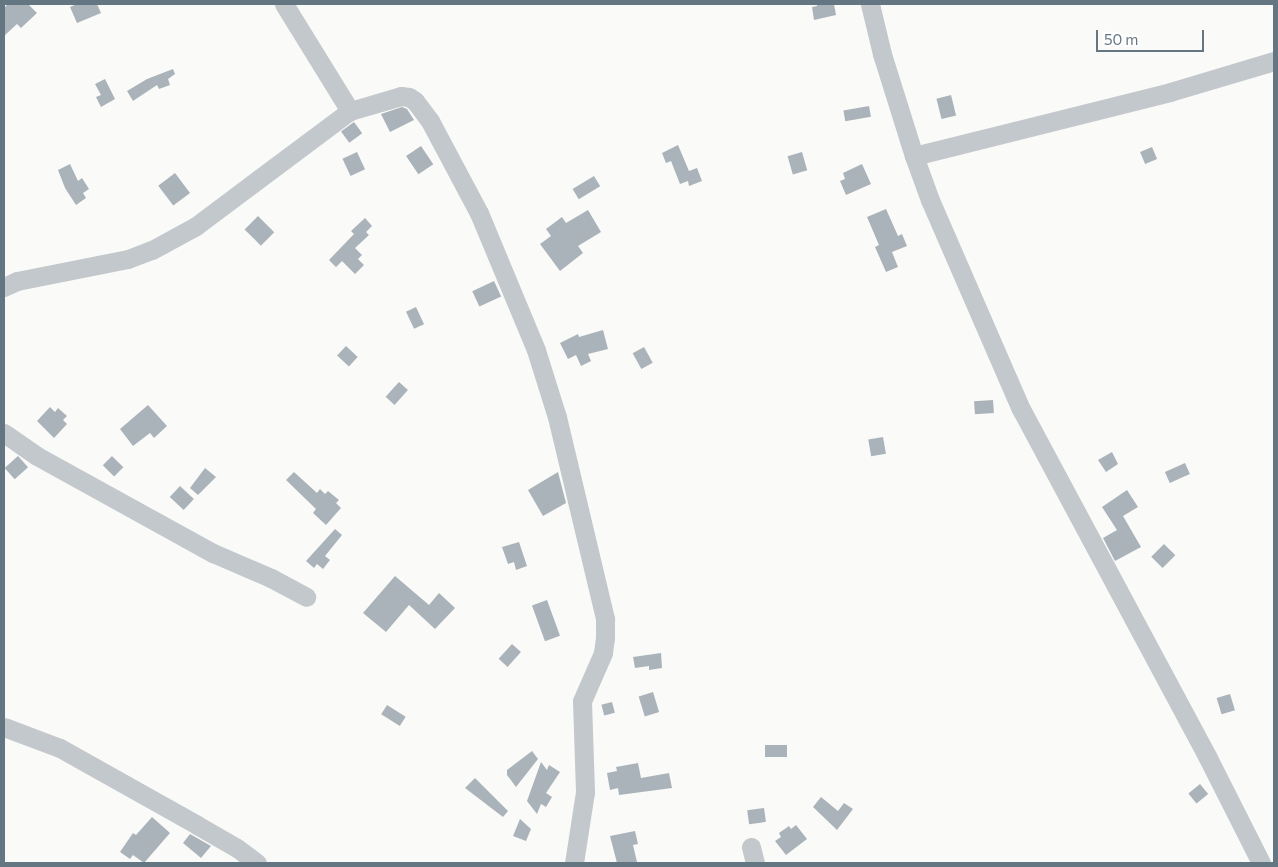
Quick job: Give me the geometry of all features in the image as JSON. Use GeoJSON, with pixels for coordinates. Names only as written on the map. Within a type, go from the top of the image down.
{"type":"FeatureCollection","features":[{"type":"Feature","properties":{"kind":"street"},"geometry":{"type":"LineString","coordinates":[[284,4],[350,111]]}},
{"type":"Feature","properties":{"kind":"street"},"geometry":{"type":"LineString","coordinates":[[870,4],[882,54],[930,200],[1021,409],[1207,756],[1261,863]]}},
{"type":"Feature","properties":{"kind":"street"},"geometry":{"type":"LineString","coordinates":[[914,156],[1170,92],[1274,61]]}},
{"type":"Feature","properties":{"kind":"street"},"geometry":{"type":"LineString","coordinates":[[4,287],[17,282],[128,259],[152,250],[196,226],[350,111],[401,96],[409,97],[423,110],[479,213],[509,281],[536,350],[558,417],[605,619],[606,638],[602,653],[582,701],[585,792],[574,863]]}},
{"type":"Feature","properties":{"kind":"street"},"geometry":{"type":"LineString","coordinates":[[4,433],[37,456],[213,553],[271,578],[306,597]]}},
{"type":"Feature","properties":{"kind":"street"},"geometry":{"type":"LineString","coordinates":[[4,727],[60,748],[205,829],[237,848],[256,863]]}},
{"type":"Feature","properties":{"kind":"building"},"geometry":{"type":"Polygon","coordinates":[[[8,4],[28,4],[37,13],[21,28],[17,24],[4,36],[4,8],[8,4]]]}},
{"type":"Feature","properties":{"kind":"building"},"geometry":{"type":"Polygon","coordinates":[[[77,4],[97,4],[101,13],[77,23],[70,7],[77,4]]]}},
{"type":"Feature","properties":{"kind":"building"},"geometry":{"type":"Polygon","coordinates":[[[817,4],[834,4],[836,15],[814,20],[812,7],[817,6],[817,4]]]}},
{"type":"Feature","properties":{"kind":"building"},"geometry":{"type":"Polygon","coordinates":[[[173,69],[175,74],[168,79],[170,85],[159,89],[157,85],[133,101],[127,91],[147,79],[173,69]]]}},
{"type":"Feature","properties":{"kind":"building"},"geometry":{"type":"Polygon","coordinates":[[[105,79],[115,99],[101,107],[96,97],[101,95],[95,84],[105,79]]]}},
{"type":"Feature","properties":{"kind":"building"},"geometry":{"type":"Polygon","coordinates":[[[951,95],[956,115],[942,119],[936,99],[951,95]]]}},
{"type":"Feature","properties":{"kind":"building"},"geometry":{"type":"Polygon","coordinates":[[[869,106],[871,117],[845,121],[843,111],[869,106]]]}},
{"type":"Feature","properties":{"kind":"building"},"geometry":{"type":"Polygon","coordinates":[[[402,107],[407,109],[414,120],[390,132],[381,114],[402,107]]]}},
{"type":"Feature","properties":{"kind":"building"},"geometry":{"type":"Polygon","coordinates":[[[354,122],[362,133],[349,143],[341,131],[354,122]]]}},
{"type":"Feature","properties":{"kind":"building"},"geometry":{"type":"Polygon","coordinates":[[[678,145],[689,171],[697,168],[702,181],[689,186],[688,181],[680,184],[671,161],[666,163],[662,153],[678,145]]]}},
{"type":"Feature","properties":{"kind":"building"},"geometry":{"type":"Polygon","coordinates":[[[421,146],[433,164],[418,174],[406,156],[421,146]]]}},
{"type":"Feature","properties":{"kind":"building"},"geometry":{"type":"Polygon","coordinates":[[[1152,147],[1157,159],[1145,164],[1140,152],[1152,147]]]}},
{"type":"Feature","properties":{"kind":"building"},"geometry":{"type":"Polygon","coordinates":[[[357,152],[365,169],[351,176],[342,159],[357,152]]]}},
{"type":"Feature","properties":{"kind":"building"},"geometry":{"type":"Polygon","coordinates":[[[802,152],[807,170],[793,174],[788,156],[802,152]]]}},
{"type":"Feature","properties":{"kind":"building"},"geometry":{"type":"Polygon","coordinates":[[[70,164],[78,181],[82,178],[89,189],[83,193],[86,198],[76,205],[65,188],[58,170],[70,164]]]}},
{"type":"Feature","properties":{"kind":"building"},"geometry":{"type":"Polygon","coordinates":[[[862,164],[871,184],[846,195],[840,181],[845,179],[843,173],[862,164]]]}},
{"type":"Feature","properties":{"kind":"building"},"geometry":{"type":"Polygon","coordinates":[[[175,173],[190,193],[173,206],[158,186],[175,173]]]}},
{"type":"Feature","properties":{"kind":"building"},"geometry":{"type":"Polygon","coordinates":[[[594,176],[600,186],[579,199],[573,189],[594,176]]]}},
{"type":"Feature","properties":{"kind":"building"},"geometry":{"type":"Polygon","coordinates":[[[886,209],[898,236],[902,234],[907,246],[892,252],[898,267],[886,272],[875,247],[879,245],[867,217],[886,209]]]}},
{"type":"Feature","properties":{"kind":"building"},"geometry":{"type":"Polygon","coordinates":[[[588,210],[601,232],[578,246],[583,253],[560,271],[540,244],[551,236],[546,229],[562,217],[566,223],[588,210]]]}},
{"type":"Feature","properties":{"kind":"building"},"geometry":{"type":"Polygon","coordinates":[[[258,216],[274,232],[261,246],[245,229],[258,216]]]}},
{"type":"Feature","properties":{"kind":"building"},"geometry":{"type":"Polygon","coordinates":[[[365,218],[372,226],[366,232],[369,235],[355,248],[362,255],[358,259],[364,265],[355,274],[342,261],[336,267],[329,260],[354,234],[351,231],[365,218]]]}},
{"type":"Feature","properties":{"kind":"building"},"geometry":{"type":"Polygon","coordinates":[[[494,281],[501,296],[479,307],[472,291],[494,281]]]}},
{"type":"Feature","properties":{"kind":"building"},"geometry":{"type":"Polygon","coordinates":[[[416,307],[424,324],[414,329],[406,312],[416,307]]]}},
{"type":"Feature","properties":{"kind":"building"},"geometry":{"type":"Polygon","coordinates":[[[603,330],[608,349],[588,354],[591,361],[581,366],[576,355],[568,359],[560,343],[578,334],[579,337],[603,330]]]}},
{"type":"Feature","properties":{"kind":"building"},"geometry":{"type":"Polygon","coordinates":[[[346,346],[358,357],[349,366],[337,356],[346,346]]]}},
{"type":"Feature","properties":{"kind":"building"},"geometry":{"type":"Polygon","coordinates":[[[644,347],[653,363],[641,369],[633,353],[644,347]]]}},
{"type":"Feature","properties":{"kind":"building"},"geometry":{"type":"Polygon","coordinates":[[[399,382],[408,390],[395,405],[386,397],[399,382]]]}},
{"type":"Feature","properties":{"kind":"building"},"geometry":{"type":"Polygon","coordinates":[[[993,400],[994,413],[975,414],[974,401],[993,400]]]}},
{"type":"Feature","properties":{"kind":"building"},"geometry":{"type":"Polygon","coordinates":[[[148,405],[167,426],[154,438],[150,433],[133,446],[120,429],[148,405]]]}},
{"type":"Feature","properties":{"kind":"building"},"geometry":{"type":"Polygon","coordinates":[[[50,407],[55,412],[58,408],[67,416],[63,420],[67,424],[54,438],[37,421],[50,407]]]}},
{"type":"Feature","properties":{"kind":"building"},"geometry":{"type":"Polygon","coordinates":[[[883,437],[886,454],[871,456],[868,440],[883,437]]]}},
{"type":"Feature","properties":{"kind":"building"},"geometry":{"type":"Polygon","coordinates":[[[1112,452],[1118,464],[1106,472],[1098,460],[1112,452]]]}},
{"type":"Feature","properties":{"kind":"building"},"geometry":{"type":"Polygon","coordinates":[[[18,456],[28,467],[15,479],[5,468],[18,456]]]}},
{"type":"Feature","properties":{"kind":"building"},"geometry":{"type":"Polygon","coordinates":[[[112,456],[123,467],[114,477],[103,465],[112,456]]]}},
{"type":"Feature","properties":{"kind":"building"},"geometry":{"type":"Polygon","coordinates":[[[1185,463],[1190,474],[1170,483],[1165,472],[1185,463]]]}},
{"type":"Feature","properties":{"kind":"building"},"geometry":{"type":"Polygon","coordinates":[[[205,468],[216,477],[198,495],[190,488],[205,468]]]}},
{"type":"Feature","properties":{"kind":"building"},"geometry":{"type":"Polygon","coordinates":[[[294,472],[317,493],[320,489],[325,494],[328,491],[339,500],[336,503],[341,508],[326,525],[313,513],[316,509],[286,480],[294,472]]]}},
{"type":"Feature","properties":{"kind":"building"},"geometry":{"type":"Polygon","coordinates":[[[558,472],[566,503],[543,516],[528,490],[558,472]]]}},
{"type":"Feature","properties":{"kind":"building"},"geometry":{"type":"Polygon","coordinates":[[[180,486],[194,499],[184,510],[170,497],[180,486]]]}},
{"type":"Feature","properties":{"kind":"building"},"geometry":{"type":"Polygon","coordinates":[[[1127,490],[1138,507],[1123,516],[1141,547],[1115,561],[1103,538],[1117,530],[1102,507],[1127,490]]]}},
{"type":"Feature","properties":{"kind":"building"},"geometry":{"type":"Polygon","coordinates":[[[335,529],[342,535],[325,556],[330,560],[323,569],[317,564],[314,568],[306,561],[335,529]]]}},
{"type":"Feature","properties":{"kind":"building"},"geometry":{"type":"Polygon","coordinates":[[[519,542],[527,566],[516,570],[514,562],[508,564],[502,547],[519,542]]]}},
{"type":"Feature","properties":{"kind":"building"},"geometry":{"type":"Polygon","coordinates":[[[1164,544],[1175,555],[1163,568],[1151,557],[1164,544]]]}},
{"type":"Feature","properties":{"kind":"building"},"geometry":{"type":"Polygon","coordinates":[[[395,576],[429,605],[439,593],[455,608],[435,629],[409,605],[386,632],[363,613],[395,576]]]}},
{"type":"Feature","properties":{"kind":"building"},"geometry":{"type":"Polygon","coordinates":[[[547,600],[560,636],[545,641],[532,605],[547,600]]]}},
{"type":"Feature","properties":{"kind":"building"},"geometry":{"type":"Polygon","coordinates":[[[512,644],[521,652],[508,667],[499,659],[512,644]]]}},
{"type":"Feature","properties":{"kind":"building"},"geometry":{"type":"Polygon","coordinates":[[[661,653],[662,668],[649,670],[649,666],[635,668],[633,657],[661,653]]]}},
{"type":"Feature","properties":{"kind":"building"},"geometry":{"type":"Polygon","coordinates":[[[653,692],[659,712],[645,716],[639,696],[653,692]]]}},
{"type":"Feature","properties":{"kind":"building"},"geometry":{"type":"Polygon","coordinates":[[[1230,694],[1235,710],[1222,714],[1217,698],[1230,694]]]}},
{"type":"Feature","properties":{"kind":"building"},"geometry":{"type":"Polygon","coordinates":[[[612,702],[615,713],[604,715],[601,705],[612,702]]]}},
{"type":"Feature","properties":{"kind":"building"},"geometry":{"type":"Polygon","coordinates":[[[387,705],[406,717],[400,726],[381,714],[387,705]]]}},
{"type":"Feature","properties":{"kind":"building"},"geometry":{"type":"Polygon","coordinates":[[[765,745],[787,745],[787,757],[765,757],[765,745]]]}},
{"type":"Feature","properties":{"kind":"building"},"geometry":{"type":"Polygon","coordinates":[[[532,751],[538,759],[516,787],[507,775],[507,770],[532,751]]]}},
{"type":"Feature","properties":{"kind":"building"},"geometry":{"type":"Polygon","coordinates":[[[541,762],[547,770],[549,765],[560,772],[546,793],[552,797],[546,807],[541,804],[537,814],[527,801],[541,762]]]}},
{"type":"Feature","properties":{"kind":"building"},"geometry":{"type":"Polygon","coordinates":[[[638,763],[641,778],[669,773],[672,788],[619,795],[618,788],[610,790],[607,773],[617,771],[616,767],[638,763]]]}},
{"type":"Feature","properties":{"kind":"building"},"geometry":{"type":"Polygon","coordinates":[[[475,778],[508,811],[503,817],[465,788],[475,778]]]}},
{"type":"Feature","properties":{"kind":"building"},"geometry":{"type":"Polygon","coordinates":[[[1200,784],[1208,794],[1197,804],[1188,793],[1200,784]]]}},
{"type":"Feature","properties":{"kind":"building"},"geometry":{"type":"Polygon","coordinates":[[[821,797],[838,811],[844,803],[853,809],[837,830],[813,807],[821,797]]]}},
{"type":"Feature","properties":{"kind":"building"},"geometry":{"type":"Polygon","coordinates":[[[764,808],[766,822],[749,824],[747,810],[764,808]]]}},
{"type":"Feature","properties":{"kind":"building"},"geometry":{"type":"Polygon","coordinates":[[[152,817],[170,833],[144,863],[133,855],[130,859],[120,852],[133,833],[136,835],[152,817]]]}},
{"type":"Feature","properties":{"kind":"building"},"geometry":{"type":"Polygon","coordinates":[[[520,819],[531,829],[526,841],[513,836],[520,819]]]}},
{"type":"Feature","properties":{"kind":"building"},"geometry":{"type":"Polygon","coordinates":[[[796,825],[807,839],[786,855],[775,841],[781,837],[779,833],[789,826],[791,829],[796,825]]]}},
{"type":"Feature","properties":{"kind":"building"},"geometry":{"type":"Polygon","coordinates":[[[635,831],[638,844],[633,845],[637,862],[617,863],[610,836],[635,831]]]}},
{"type":"Feature","properties":{"kind":"building"},"geometry":{"type":"Polygon","coordinates":[[[190,834],[211,846],[201,858],[183,843],[190,834]]]}}]}
